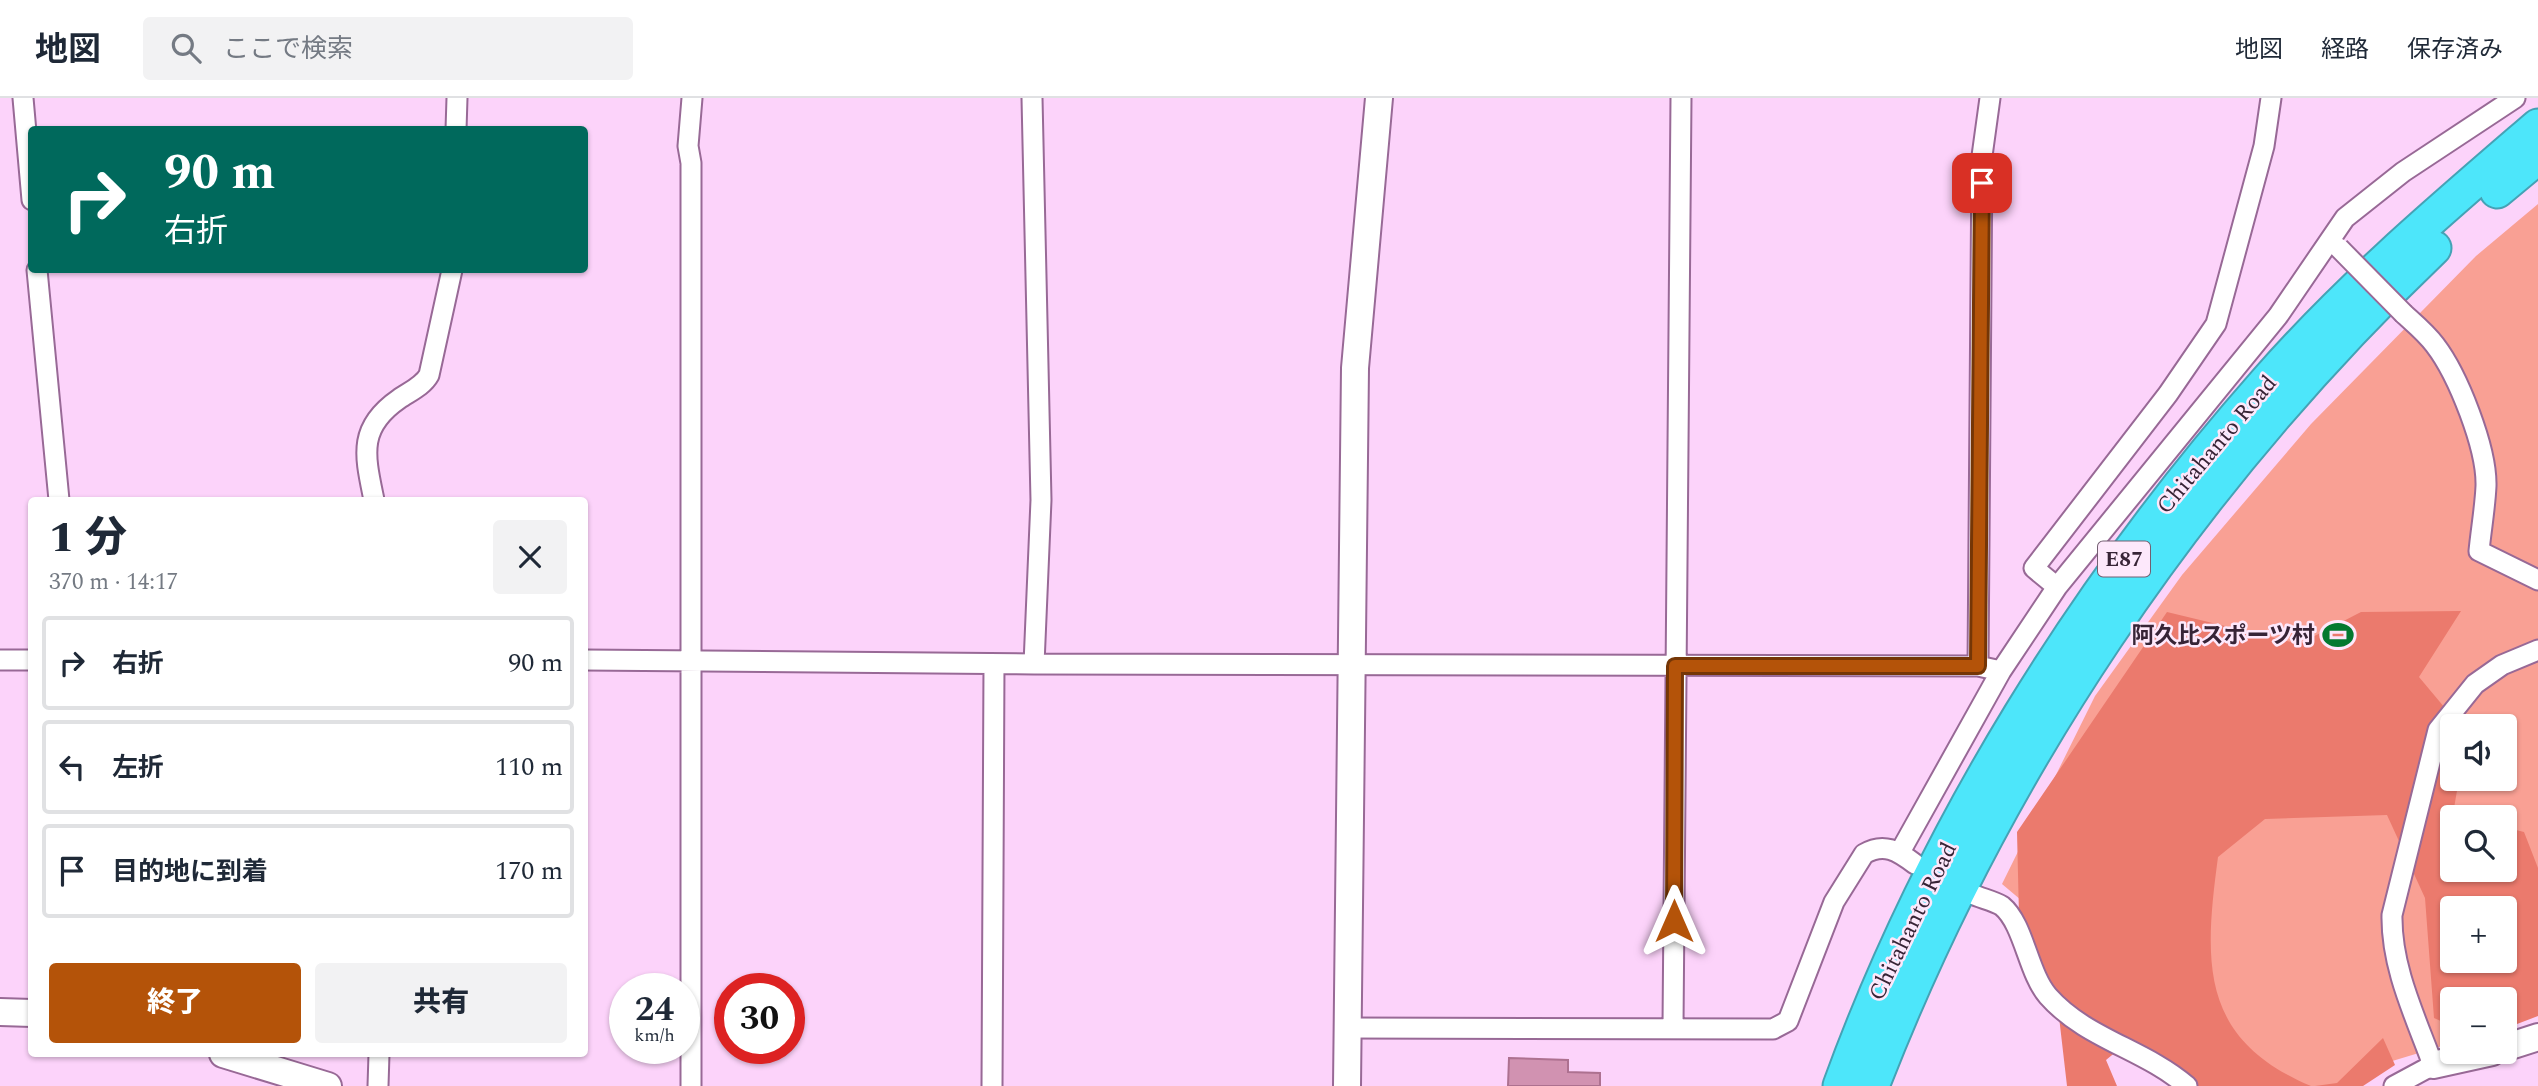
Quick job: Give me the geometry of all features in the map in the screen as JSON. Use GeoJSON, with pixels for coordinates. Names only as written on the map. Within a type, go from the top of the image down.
{"type":"FeatureCollection","features":[{"type":"Feature","properties":{"kind":"highway","name":"Chitahanto Road"},"geometry":{"type":"LineString","coordinates":[[1840,1086],[1870,1008],[1956,831],[2023,711],[2092,602],[2170,499],[2266,381],[2352,292],[2538,125]]}},
{"type":"Feature","properties":{"kind":"highway","name":"Chitahanto Road"},"geometry":{"type":"LineString","coordinates":[[1871,1086],[1933,940],[1983,842],[2050,724],[2134,594],[2195,510],[2287,398],[2389,291],[2465,218],[2538,157]]}},
{"type":"Feature","properties":{"kind":"street"},"geometry":{"type":"LineString","coordinates":[[23,98],[28,155]]}},
{"type":"Feature","properties":{"kind":"street"},"geometry":{"type":"LineString","coordinates":[[456,126],[457,98]]}},
{"type":"Feature","properties":{"kind":"street"},"geometry":{"type":"LineString","coordinates":[[691,1086],[691,163],[688,146],[692,98]]}},
{"type":"Feature","properties":{"kind":"street"},"geometry":{"type":"LineString","coordinates":[[1032,98],[1041,500],[1034,664]]}},
{"type":"Feature","properties":{"kind":"street"},"geometry":{"type":"LineString","coordinates":[[1347,1086],[1355,368],[1379,98]]}},
{"type":"Feature","properties":{"kind":"street"},"geometry":{"type":"LineString","coordinates":[[1674,1027],[1675,666],[1680,521],[1681,98]]}},
{"type":"Feature","properties":{"kind":"street"},"geometry":{"type":"LineString","coordinates":[[1978,666],[1982,156],[1990,98]]}},
{"type":"Feature","properties":{"kind":"street"},"geometry":{"type":"LineString","coordinates":[[2057,587],[2034,568],[2175,385],[2216,324],[2264,146],[2271,98]]}},
{"type":"Feature","properties":{"kind":"street"},"geometry":{"type":"LineString","coordinates":[[1348,1028],[1773,1029],[1788,1021],[1834,902],[1854,866],[1873,848],[1885,847],[1908,858],[2001,671],[2057,587],[2334,245],[2345,218],[2403,172],[2515,98]]}},
{"type":"Feature","properties":{"kind":"street"},"geometry":{"type":"LineString","coordinates":[[2334,245],[2437,347],[2470,416],[2483,458],[2486,485],[2479,551],[2538,580]]}},
{"type":"Feature","properties":{"kind":"street"},"geometry":{"type":"LineString","coordinates":[[37,273],[60,497]]}},
{"type":"Feature","properties":{"kind":"street"},"geometry":{"type":"LineString","coordinates":[[373,497],[366,455],[371,426],[383,410],[429,375],[451,273]]}},
{"type":"Feature","properties":{"kind":"street"},"geometry":{"type":"LineString","coordinates":[[2433,1065],[2401,978],[2392,941],[2392,915],[2427,764],[2438,730],[2456,704],[2475,684],[2502,665],[2538,650]]}},
{"type":"Feature","properties":{"kind":"street"},"geometry":{"type":"LineString","coordinates":[[0,660],[28,660]]}},
{"type":"Feature","properties":{"kind":"street"},"geometry":{"type":"LineString","coordinates":[[588,660],[994,664],[1978,666],[2001,671]]}},
{"type":"Feature","properties":{"kind":"street"},"geometry":{"type":"LineString","coordinates":[[992,1086],[994,664]]}},
{"type":"Feature","properties":{"kind":"street"},"geometry":{"type":"LineString","coordinates":[[1972,894],[2002,906],[2014,923],[2047,995],[2079,1025],[2151,1059],[2187,1086]]}},
{"type":"Feature","properties":{"kind":"street"},"geometry":{"type":"LineString","coordinates":[[0,1012],[28,1013]]}},
{"type":"Feature","properties":{"kind":"street"},"geometry":{"type":"LineString","coordinates":[[2517,1044],[2538,1037]]}},
{"type":"Feature","properties":{"kind":"street"},"geometry":{"type":"LineString","coordinates":[[233,1057],[328,1086]]}},
{"type":"Feature","properties":{"kind":"street"},"geometry":{"type":"LineString","coordinates":[[378,1086],[379,1057]]}},
{"type":"Feature","properties":{"kind":"street"},"geometry":{"type":"LineString","coordinates":[[2395,1086],[2440,1063]]}},
{"type":"Feature","properties":{"kind":"shaded area","name":"阿久比スポーツ村"},"geometry":{"type":"Polygon","coordinates":[[[2538,204],[2538,1015],[2517,1005],[2517,987],[2440,987],[2440,1047],[2389,1062],[2354,1086],[2207,1086],[2071,942],[2002,884],[2095,696],[2182,575],[2311,424],[2476,256],[2538,204]]]}},
{"type":"Feature","properties":{"kind":"shaded area"},"geometry":{"type":"Polygon","coordinates":[[[2461,611],[2419,677],[2450,714],[2440,714],[2440,791],[2457,791],[2455,805],[2440,805],[2440,882],[2517,882],[2517,830],[2524,832],[2538,868],[2538,1016],[2517,1024],[2517,987],[2440,987],[2440,1021],[2434,1018],[2425,898],[2387,815],[2265,819],[2218,857],[2211,930],[2212,963],[2217,993],[2229,1021],[2247,1045],[2274,1067],[2311,1086],[2195,1086],[2123,1046],[2106,1060],[2117,1086],[2067,1086],[2058,1008],[2019,916],[2017,832],[2167,612],[2299,644],[2361,612],[2461,611]]]}},
{"type":"Feature","properties":{"kind":"shaded area"},"geometry":{"type":"Polygon","coordinates":[[[2383,1038],[2395,1065],[2363,1086],[2315,1086],[2337,1083],[2383,1038]]]}},
{"type":"Feature","properties":{"kind":"building"},"geometry":{"type":"Polygon","coordinates":[[[1509,1058],[1568,1060],[1568,1072],[1600,1073],[1600,1086],[1508,1086],[1509,1058]]]}},
{"type":"Feature","properties":{"kind":"place","name":"阿久比スポーツ村"},"geometry":{"type":"Point","coordinates":[2338,635]}},
{"type":"Feature","properties":{"kind":"route"},"geometry":{"type":"LineString","coordinates":[[1674,921],[1675,666],[1978,666],[1982,183]]}}]}
